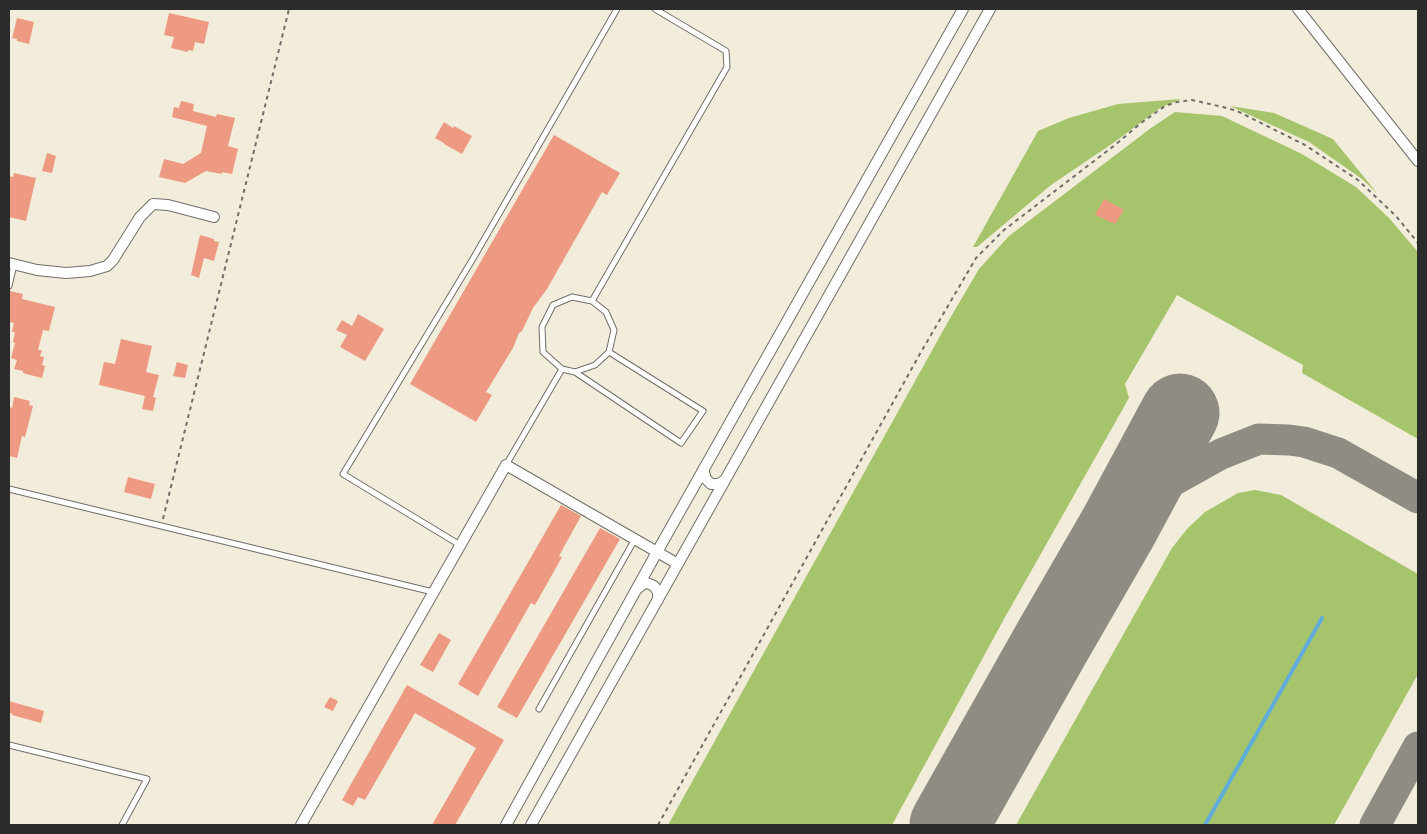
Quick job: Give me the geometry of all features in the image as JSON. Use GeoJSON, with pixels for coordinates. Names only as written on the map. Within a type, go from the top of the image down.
{"type":"FeatureCollection","features":[{"type":"Feature","properties":{"kind":"street"},"geometry":{"type":"LineString","coordinates":[[506,825],[704,468],[963,9]]}},
{"type":"Feature","properties":{"kind":"street"},"geometry":{"type":"LineString","coordinates":[[531,825],[990,9]]}},
{"type":"Feature","properties":{"kind":"street"},"geometry":{"type":"LineString","coordinates":[[1298,9],[1418,161]]}},
{"type":"Feature","properties":{"kind":"street"},"geometry":{"type":"LineString","coordinates":[[12,264],[37,270],[66,273],[90,271],[107,266],[113,260],[140,217],[153,204],[168,205],[214,217]]}},
{"type":"Feature","properties":{"kind":"street"},"geometry":{"type":"LineString","coordinates":[[302,825],[506,465],[678,564]]}},
{"type":"Feature","properties":{"kind":"street"},"geometry":{"type":"LineString","coordinates":[[704,468],[704,476],[712,484],[719,484],[725,480]]}},
{"type":"Feature","properties":{"kind":"street"},"geometry":{"type":"LineString","coordinates":[[637,588],[647,583],[654,586],[658,592],[658,600]]}},
{"type":"Feature","properties":{"kind":"lane"},"geometry":{"type":"LineString","coordinates":[[460,545],[343,474],[474,257],[617,9]]}},
{"type":"Feature","properties":{"kind":"lane"},"geometry":{"type":"LineString","coordinates":[[592,301],[727,68],[726,51],[656,9]]}},
{"type":"Feature","properties":{"kind":"lane"},"geometry":{"type":"LineString","coordinates":[[9,286],[12,264]]}},
{"type":"Feature","properties":{"kind":"lane"},"geometry":{"type":"LineString","coordinates":[[576,372],[595,365],[609,352],[614,330],[606,312],[592,301],[572,297],[553,306],[542,326],[543,352],[562,369],[576,372],[681,443],[703,411],[609,352]]}},
{"type":"Feature","properties":{"kind":"lane"},"geometry":{"type":"LineString","coordinates":[[506,465],[562,369]]}},
{"type":"Feature","properties":{"kind":"lane"},"geometry":{"type":"LineString","coordinates":[[9,489],[433,592]]}},
{"type":"Feature","properties":{"kind":"lane"},"geometry":{"type":"LineString","coordinates":[[539,709],[635,539]]}},
{"type":"Feature","properties":{"kind":"lane"},"geometry":{"type":"LineString","coordinates":[[9,745],[147,779],[122,825]]}},
{"type":"Feature","properties":{"kind":"path"},"geometry":{"type":"LineString","coordinates":[[162,526],[289,9]]}},
{"type":"Feature","properties":{"kind":"path"},"geometry":{"type":"LineString","coordinates":[[658,825],[848,482],[976,258],[1004,230],[1141,123],[1166,106],[1192,100],[1236,111],[1305,145],[1358,180],[1396,216],[1418,243]]}},
{"type":"Feature","properties":{"kind":"green space"},"geometry":{"type":"Polygon","coordinates":[[[1181,99],[1160,108],[1116,141],[1051,185],[977,247],[973,247],[1038,131],[1069,118],[1118,104],[1181,99]]]}},
{"type":"Feature","properties":{"kind":"green space"},"geometry":{"type":"Polygon","coordinates":[[[1230,106],[1274,113],[1333,139],[1377,193],[1362,179],[1309,142],[1230,106]]]}},
{"type":"Feature","properties":{"kind":"green space"},"geometry":{"type":"Polygon","coordinates":[[[1175,112],[1222,116],[1302,154],[1356,187],[1389,218],[1418,252],[1418,439],[1302,373],[1303,365],[1177,295],[1125,384],[1129,398],[1004,619],[892,825],[668,825],[979,269],[1009,236],[1151,128],[1175,112]]]}},
{"type":"Feature","properties":{"kind":"green space"},"geometry":{"type":"Polygon","coordinates":[[[1255,490],[1281,495],[1418,574],[1418,674],[1334,825],[1016,825],[1172,548],[1187,529],[1205,512],[1238,493],[1255,490]]]}},
{"type":"Feature","properties":{"kind":"building"},"geometry":{"type":"Polygon","coordinates":[[[169,13],[209,22],[204,44],[195,42],[193,51],[188,50],[188,52],[171,48],[174,37],[164,35],[169,13]]]}},
{"type":"Feature","properties":{"kind":"building"},"geometry":{"type":"Polygon","coordinates":[[[17,18],[34,22],[29,44],[12,38],[17,18]]]}},
{"type":"Feature","properties":{"kind":"building"},"geometry":{"type":"Polygon","coordinates":[[[181,101],[194,104],[193,111],[216,117],[217,114],[235,118],[228,146],[238,149],[232,174],[206,171],[185,183],[159,177],[164,159],[183,164],[201,153],[207,126],[172,117],[174,107],[179,108],[181,101]]]}},
{"type":"Feature","properties":{"kind":"building"},"geometry":{"type":"Polygon","coordinates":[[[444,122],[472,136],[462,154],[435,138],[444,122]]]}},
{"type":"Feature","properties":{"kind":"building"},"geometry":{"type":"Polygon","coordinates":[[[554,135],[620,173],[607,195],[602,192],[547,289],[533,308],[513,348],[486,392],[492,395],[476,422],[410,384],[554,135]]]}},
{"type":"Feature","properties":{"kind":"building"},"geometry":{"type":"Polygon","coordinates":[[[47,153],[56,156],[52,173],[42,171],[47,153]]]}},
{"type":"Feature","properties":{"kind":"building"},"geometry":{"type":"Polygon","coordinates":[[[14,173],[36,178],[26,221],[9,217],[9,176],[13,177],[14,173]]]}},
{"type":"Feature","properties":{"kind":"building"},"geometry":{"type":"Polygon","coordinates":[[[1104,199],[1124,210],[1115,224],[1095,215],[1104,199]]]}},
{"type":"Feature","properties":{"kind":"building"},"geometry":{"type":"Polygon","coordinates":[[[200,235],[219,242],[214,261],[204,258],[199,278],[191,275],[200,235]]]}},
{"type":"Feature","properties":{"kind":"building"},"geometry":{"type":"Polygon","coordinates":[[[10,291],[23,294],[22,299],[55,307],[49,331],[43,330],[38,350],[42,350],[40,356],[44,357],[42,365],[45,366],[42,378],[14,369],[17,360],[11,358],[15,343],[13,342],[15,332],[12,332],[14,323],[9,322],[10,291]]]}},
{"type":"Feature","properties":{"kind":"building"},"geometry":{"type":"Polygon","coordinates":[[[358,314],[384,329],[365,361],[340,347],[347,335],[336,330],[342,320],[352,326],[358,314]]]}},
{"type":"Feature","properties":{"kind":"building"},"geometry":{"type":"Polygon","coordinates":[[[121,339],[152,346],[146,372],[159,375],[153,397],[156,398],[153,411],[142,409],[145,396],[99,385],[104,362],[115,364],[121,339]]]}},
{"type":"Feature","properties":{"kind":"building"},"geometry":{"type":"Polygon","coordinates":[[[177,362],[188,365],[185,378],[173,376],[177,362]]]}},
{"type":"Feature","properties":{"kind":"building"},"geometry":{"type":"Polygon","coordinates":[[[14,397],[30,401],[29,405],[33,406],[25,437],[22,436],[17,458],[9,456],[9,407],[12,408],[14,397]]]}},
{"type":"Feature","properties":{"kind":"building"},"geometry":{"type":"Polygon","coordinates":[[[128,477],[155,484],[151,499],[124,492],[128,477]]]}},
{"type":"Feature","properties":{"kind":"building"},"geometry":{"type":"Polygon","coordinates":[[[561,505],[581,516],[559,556],[562,557],[535,605],[531,603],[478,696],[458,684],[561,505]]]}},
{"type":"Feature","properties":{"kind":"building"},"geometry":{"type":"Polygon","coordinates":[[[600,528],[620,539],[517,718],[497,707],[600,528]]]}},
{"type":"Feature","properties":{"kind":"building"},"geometry":{"type":"Polygon","coordinates":[[[439,633],[451,640],[433,672],[420,665],[439,633]]]}},
{"type":"Feature","properties":{"kind":"building"},"geometry":{"type":"Polygon","coordinates":[[[407,685],[504,740],[455,825],[432,825],[476,748],[415,713],[365,800],[358,797],[353,806],[342,800],[407,685]]]}},
{"type":"Feature","properties":{"kind":"building"},"geometry":{"type":"Polygon","coordinates":[[[330,697],[338,701],[333,711],[324,707],[330,697]]]}},
{"type":"Feature","properties":{"kind":"building"},"geometry":{"type":"Polygon","coordinates":[[[9,701],[44,711],[41,723],[9,713],[9,701]]]}},
{"type":"Feature","properties":{"kind":"waterway"},"geometry":{"type":"LineString","coordinates":[[1205,825],[1322,618]]}},
{"type":"Feature","properties":{"kind":"taxiway"},"geometry":{"type":"LineString","coordinates":[[1118,528],[1136,507],[1169,483],[1221,454],[1259,439],[1304,442],[1338,453],[1418,498]]}},
{"type":"Feature","properties":{"kind":"taxiway"},"geometry":{"type":"LineString","coordinates":[[1375,825],[1418,747]]}},
{"type":"Feature","properties":{"kind":"runway"},"geometry":{"type":"LineString","coordinates":[[949,825],[1118,528],[1180,413]]}}]}
